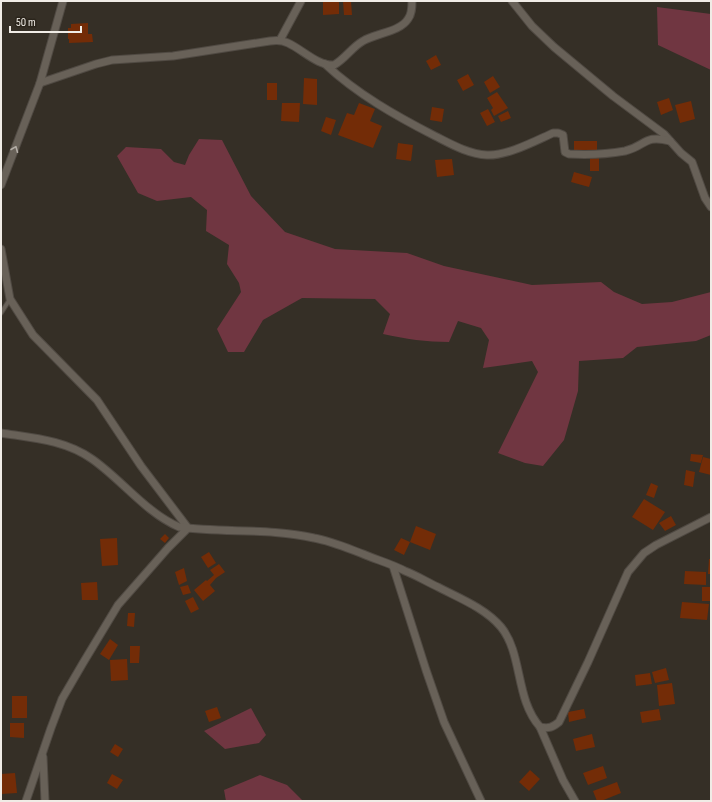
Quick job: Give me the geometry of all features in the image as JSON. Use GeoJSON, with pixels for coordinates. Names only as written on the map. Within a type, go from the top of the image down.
{"type":"FeatureCollection","features":[{"type":"Feature","properties":{"kind":"street"},"geometry":{"type":"LineString","coordinates":[[1,185],[40,83],[63,1]]}},
{"type":"Feature","properties":{"kind":"street"},"geometry":{"type":"LineString","coordinates":[[280,40],[301,1]]}},
{"type":"Feature","properties":{"kind":"street"},"geometry":{"type":"LineString","coordinates":[[325,64],[334,65],[364,40],[404,24],[411,14],[412,1]]}},
{"type":"Feature","properties":{"kind":"street"},"geometry":{"type":"LineString","coordinates":[[512,1],[532,26],[554,46],[613,96],[664,134],[681,153],[692,162],[705,198],[711,207]]}},
{"type":"Feature","properties":{"kind":"street"},"geometry":{"type":"LineString","coordinates":[[40,83],[112,60],[173,56],[280,40],[289,43],[325,64],[342,80],[406,121],[474,153],[488,155],[502,153],[524,146],[553,133],[563,135],[564,149],[565,152],[569,154],[617,152],[627,150],[646,140],[654,138],[670,140]]}},
{"type":"Feature","properties":{"kind":"street"},"geometry":{"type":"LineString","coordinates":[[1,249],[10,299],[33,335],[97,400],[141,466],[188,528]]}},
{"type":"Feature","properties":{"kind":"street"},"geometry":{"type":"LineString","coordinates":[[1,433],[59,443],[80,452],[103,467],[164,519],[179,527],[264,532],[314,538],[338,544],[414,575],[484,611],[502,628],[508,637],[530,713],[540,727],[563,780],[575,801]]}},
{"type":"Feature","properties":{"kind":"street"},"geometry":{"type":"LineString","coordinates":[[540,727],[548,729],[559,722],[588,662],[623,582],[635,562],[644,553],[656,545],[711,517]]}},
{"type":"Feature","properties":{"kind":"street"},"geometry":{"type":"LineString","coordinates":[[26,801],[62,699],[118,606],[168,548],[188,528]]}},
{"type":"Feature","properties":{"kind":"street"},"geometry":{"type":"LineString","coordinates":[[393,566],[444,722],[481,801]]}},
{"type":"Feature","properties":{"kind":"street"},"geometry":{"type":"LineString","coordinates":[[42,753],[45,801]]}},
{"type":"Feature","properties":{"kind":"lane"},"geometry":{"type":"LineString","coordinates":[[1,313],[10,299]]}},
{"type":"Feature","properties":{"kind":"shaded area"},"geometry":{"type":"Polygon","coordinates":[[[657,7],[711,14],[711,70],[658,45],[657,7]]]}},
{"type":"Feature","properties":{"kind":"shaded area"},"geometry":{"type":"Polygon","coordinates":[[[199,139],[222,140],[251,196],[285,232],[335,249],[407,253],[444,266],[532,285],[601,282],[614,292],[642,304],[672,302],[711,292],[711,335],[696,341],[637,347],[623,358],[579,361],[578,391],[564,440],[543,466],[525,463],[498,453],[538,372],[532,361],[483,368],[489,340],[481,328],[458,321],[449,342],[424,341],[400,337],[383,334],[390,314],[375,299],[302,298],[263,320],[244,352],[228,352],[217,329],[241,292],[239,283],[227,264],[229,245],[206,231],[207,210],[191,197],[157,201],[138,193],[117,156],[126,147],[161,149],[174,162],[185,165],[189,155],[199,139]]]}},
{"type":"Feature","properties":{"kind":"shaded area"},"geometry":{"type":"Polygon","coordinates":[[[251,708],[266,735],[259,743],[225,749],[204,731],[251,708]]]}},
{"type":"Feature","properties":{"kind":"shaded area"},"geometry":{"type":"Polygon","coordinates":[[[260,775],[287,785],[303,801],[226,801],[224,790],[260,775]]]}},
{"type":"Feature","properties":{"kind":"building"},"geometry":{"type":"Polygon","coordinates":[[[323,1],[339,1],[339,14],[323,15],[323,1]]]}},
{"type":"Feature","properties":{"kind":"building"},"geometry":{"type":"Polygon","coordinates":[[[343,1],[351,1],[352,15],[344,15],[343,1]]]}},
{"type":"Feature","properties":{"kind":"building"},"geometry":{"type":"Polygon","coordinates":[[[88,23],[88,34],[92,34],[93,42],[69,43],[68,28],[71,28],[71,24],[88,23]]]}},
{"type":"Feature","properties":{"kind":"building"},"geometry":{"type":"Polygon","coordinates":[[[436,55],[441,65],[431,70],[426,61],[436,55]]]}},
{"type":"Feature","properties":{"kind":"building"},"geometry":{"type":"Polygon","coordinates":[[[468,74],[474,85],[463,91],[457,80],[468,74]]]}},
{"type":"Feature","properties":{"kind":"building"},"geometry":{"type":"Polygon","coordinates":[[[493,76],[500,87],[490,93],[484,82],[493,76]]]}},
{"type":"Feature","properties":{"kind":"building"},"geometry":{"type":"Polygon","coordinates":[[[304,78],[317,79],[317,105],[303,104],[304,78]]]}},
{"type":"Feature","properties":{"kind":"building"},"geometry":{"type":"Polygon","coordinates":[[[267,83],[277,83],[277,100],[267,100],[267,83]]]}},
{"type":"Feature","properties":{"kind":"building"},"geometry":{"type":"Polygon","coordinates":[[[497,92],[508,108],[494,116],[491,110],[493,108],[487,98],[497,92]]]}},
{"type":"Feature","properties":{"kind":"building"},"geometry":{"type":"Polygon","coordinates":[[[669,98],[673,110],[661,115],[657,102],[669,98]]]}},
{"type":"Feature","properties":{"kind":"building"},"geometry":{"type":"Polygon","coordinates":[[[691,101],[695,119],[680,123],[675,105],[691,101]]]}},
{"type":"Feature","properties":{"kind":"building"},"geometry":{"type":"Polygon","coordinates":[[[282,103],[300,103],[299,122],[281,121],[282,103]]]}},
{"type":"Feature","properties":{"kind":"building"},"geometry":{"type":"Polygon","coordinates":[[[359,103],[375,109],[370,121],[382,126],[373,148],[338,135],[347,113],[354,115],[359,103]]]}},
{"type":"Feature","properties":{"kind":"building"},"geometry":{"type":"Polygon","coordinates":[[[432,107],[444,109],[442,122],[430,120],[432,107]]]}},
{"type":"Feature","properties":{"kind":"building"},"geometry":{"type":"Polygon","coordinates":[[[488,109],[495,122],[487,126],[480,113],[488,109]]]}},
{"type":"Feature","properties":{"kind":"building"},"geometry":{"type":"Polygon","coordinates":[[[508,111],[511,118],[501,122],[498,116],[508,111]]]}},
{"type":"Feature","properties":{"kind":"building"},"geometry":{"type":"Polygon","coordinates":[[[326,117],[336,120],[331,135],[321,131],[326,117]]]}},
{"type":"Feature","properties":{"kind":"building"},"geometry":{"type":"Polygon","coordinates":[[[574,141],[597,141],[597,151],[574,151],[574,141]]]}},
{"type":"Feature","properties":{"kind":"building"},"geometry":{"type":"Polygon","coordinates":[[[398,143],[413,145],[411,161],[396,159],[398,143]]]}},
{"type":"Feature","properties":{"kind":"building"},"geometry":{"type":"Polygon","coordinates":[[[590,154],[608,154],[608,158],[599,158],[599,171],[590,171],[590,154]]]}},
{"type":"Feature","properties":{"kind":"building"},"geometry":{"type":"Polygon","coordinates":[[[452,159],[454,175],[437,177],[435,160],[452,159]]]}},
{"type":"Feature","properties":{"kind":"building"},"geometry":{"type":"Polygon","coordinates":[[[574,172],[592,177],[589,187],[571,182],[574,172]]]}},
{"type":"Feature","properties":{"kind":"building"},"geometry":{"type":"Polygon","coordinates":[[[691,454],[703,455],[701,463],[690,461],[691,454]]]}},
{"type":"Feature","properties":{"kind":"building"},"geometry":{"type":"Polygon","coordinates":[[[703,457],[711,459],[711,475],[699,472],[703,457]]]}},
{"type":"Feature","properties":{"kind":"building"},"geometry":{"type":"Polygon","coordinates":[[[686,470],[695,472],[693,487],[684,485],[686,470]]]}},
{"type":"Feature","properties":{"kind":"building"},"geometry":{"type":"Polygon","coordinates":[[[651,483],[658,486],[654,498],[646,495],[651,483]]]}},
{"type":"Feature","properties":{"kind":"building"},"geometry":{"type":"Polygon","coordinates":[[[644,499],[665,512],[653,530],[632,517],[644,499]]]}},
{"type":"Feature","properties":{"kind":"building"},"geometry":{"type":"Polygon","coordinates":[[[671,516],[676,525],[665,531],[659,523],[671,516]]]}},
{"type":"Feature","properties":{"kind":"building"},"geometry":{"type":"Polygon","coordinates":[[[416,526],[436,534],[430,550],[410,542],[416,526]]]}},
{"type":"Feature","properties":{"kind":"building"},"geometry":{"type":"Polygon","coordinates":[[[165,534],[169,538],[165,543],[160,539],[165,534]]]}},
{"type":"Feature","properties":{"kind":"building"},"geometry":{"type":"Polygon","coordinates":[[[117,538],[118,565],[102,566],[100,539],[117,538]]]}},
{"type":"Feature","properties":{"kind":"building"},"geometry":{"type":"Polygon","coordinates":[[[401,538],[410,542],[404,555],[394,550],[401,538]]]}},
{"type":"Feature","properties":{"kind":"building"},"geometry":{"type":"Polygon","coordinates":[[[209,552],[216,563],[208,568],[201,557],[209,552]]]}},
{"type":"Feature","properties":{"kind":"building"},"geometry":{"type":"Polygon","coordinates":[[[709,559],[711,559],[711,574],[708,574],[709,559]]]}},
{"type":"Feature","properties":{"kind":"building"},"geometry":{"type":"Polygon","coordinates":[[[219,564],[225,572],[216,578],[210,585],[215,591],[203,601],[194,590],[214,575],[210,570],[219,564]]]}},
{"type":"Feature","properties":{"kind":"building"},"geometry":{"type":"Polygon","coordinates":[[[184,568],[187,581],[179,585],[175,572],[184,568]]]}},
{"type":"Feature","properties":{"kind":"building"},"geometry":{"type":"Polygon","coordinates":[[[685,571],[706,572],[706,585],[684,584],[685,571]]]}},
{"type":"Feature","properties":{"kind":"building"},"geometry":{"type":"Polygon","coordinates":[[[97,582],[98,600],[82,600],[81,583],[97,582]]]}},
{"type":"Feature","properties":{"kind":"building"},"geometry":{"type":"Polygon","coordinates":[[[188,585],[191,593],[183,595],[180,587],[188,585]]]}},
{"type":"Feature","properties":{"kind":"building"},"geometry":{"type":"Polygon","coordinates":[[[702,587],[711,587],[711,601],[702,601],[702,587]]]}},
{"type":"Feature","properties":{"kind":"building"},"geometry":{"type":"Polygon","coordinates":[[[193,597],[199,609],[191,613],[185,601],[193,597]]]}},
{"type":"Feature","properties":{"kind":"building"},"geometry":{"type":"Polygon","coordinates":[[[682,602],[709,604],[707,620],[680,618],[682,602]]]}},
{"type":"Feature","properties":{"kind":"building"},"geometry":{"type":"Polygon","coordinates":[[[128,613],[135,613],[134,627],[127,626],[128,613]]]}},
{"type":"Feature","properties":{"kind":"building"},"geometry":{"type":"Polygon","coordinates":[[[110,639],[118,645],[109,660],[100,654],[110,639]]]}},
{"type":"Feature","properties":{"kind":"building"},"geometry":{"type":"Polygon","coordinates":[[[130,646],[140,646],[139,663],[130,663],[130,646]]]}},
{"type":"Feature","properties":{"kind":"building"},"geometry":{"type":"Polygon","coordinates":[[[127,659],[128,680],[111,681],[110,660],[127,659]]]}},
{"type":"Feature","properties":{"kind":"building"},"geometry":{"type":"Polygon","coordinates":[[[666,668],[669,680],[655,683],[652,672],[666,668]]]}},
{"type":"Feature","properties":{"kind":"building"},"geometry":{"type":"Polygon","coordinates":[[[650,673],[652,684],[636,686],[635,675],[650,673]]]}},
{"type":"Feature","properties":{"kind":"building"},"geometry":{"type":"Polygon","coordinates":[[[672,683],[675,704],[659,706],[657,685],[672,683]]]}},
{"type":"Feature","properties":{"kind":"building"},"geometry":{"type":"Polygon","coordinates":[[[12,696],[27,696],[27,718],[12,718],[12,696]]]}},
{"type":"Feature","properties":{"kind":"building"},"geometry":{"type":"Polygon","coordinates":[[[217,707],[221,718],[209,722],[205,711],[217,707]]]}},
{"type":"Feature","properties":{"kind":"building"},"geometry":{"type":"Polygon","coordinates":[[[584,709],[586,718],[569,722],[568,712],[584,709]]]}},
{"type":"Feature","properties":{"kind":"building"},"geometry":{"type":"Polygon","coordinates":[[[659,709],[661,720],[642,723],[640,712],[659,709]]]}},
{"type":"Feature","properties":{"kind":"building"},"geometry":{"type":"Polygon","coordinates":[[[10,723],[24,723],[24,738],[10,737],[10,723]]]}},
{"type":"Feature","properties":{"kind":"building"},"geometry":{"type":"Polygon","coordinates":[[[592,734],[595,747],[576,751],[573,739],[592,734]]]}},
{"type":"Feature","properties":{"kind":"building"},"geometry":{"type":"Polygon","coordinates":[[[115,744],[123,749],[118,757],[110,752],[115,744]]]}},
{"type":"Feature","properties":{"kind":"building"},"geometry":{"type":"Polygon","coordinates":[[[603,766],[607,778],[588,785],[583,773],[603,766]]]}},
{"type":"Feature","properties":{"kind":"building"},"geometry":{"type":"Polygon","coordinates":[[[530,770],[540,779],[529,791],[519,782],[530,770]]]}},
{"type":"Feature","properties":{"kind":"building"},"geometry":{"type":"Polygon","coordinates":[[[15,773],[17,793],[1,794],[1,774],[15,773]]]}},
{"type":"Feature","properties":{"kind":"building"},"geometry":{"type":"Polygon","coordinates":[[[112,774],[123,780],[117,789],[107,783],[112,774]]]}},
{"type":"Feature","properties":{"kind":"building"},"geometry":{"type":"Polygon","coordinates":[[[617,782],[621,793],[601,801],[597,801],[593,791],[617,782]]]}}]}
